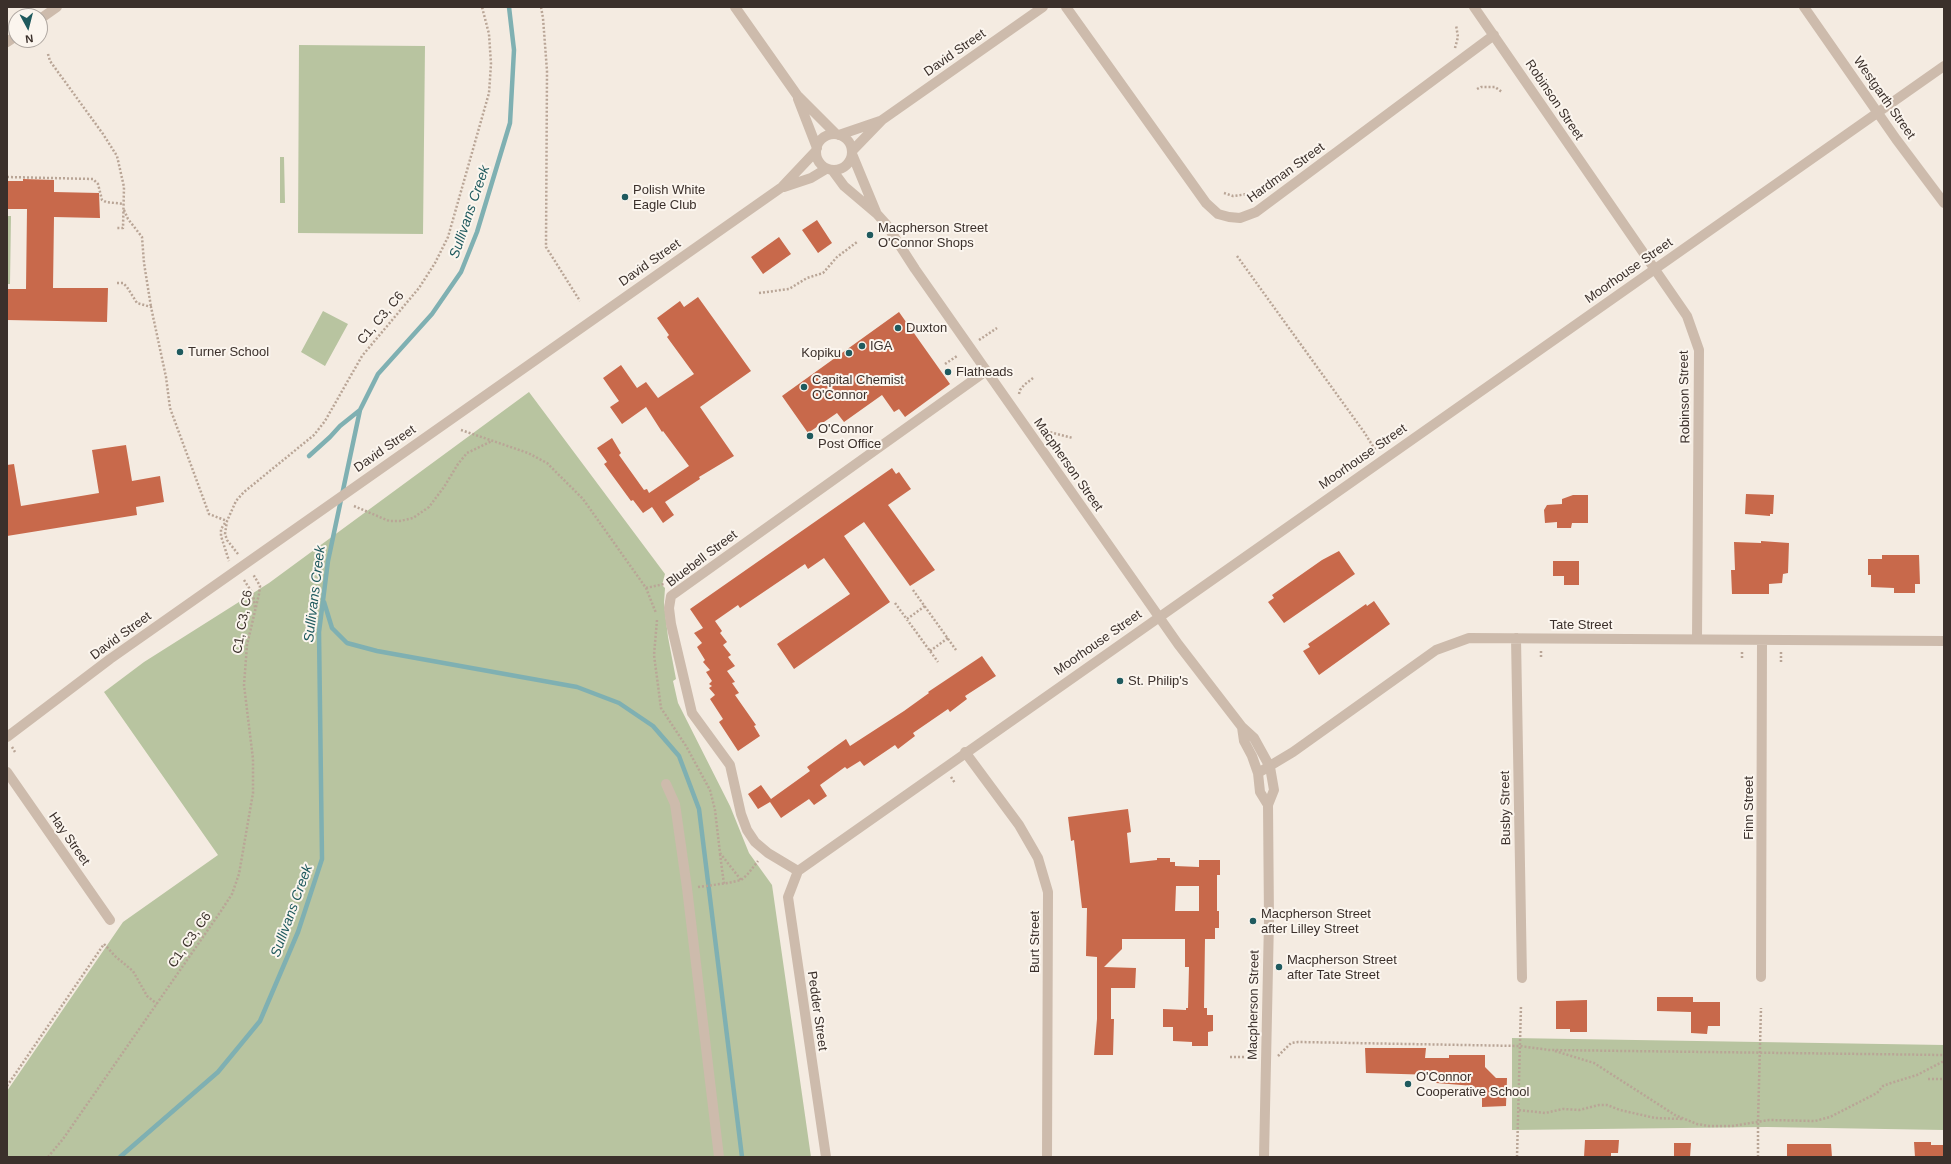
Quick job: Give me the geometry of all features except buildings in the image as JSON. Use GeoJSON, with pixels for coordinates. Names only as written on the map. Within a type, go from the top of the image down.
{"type":"FeatureCollection","features":[{"type":"Feature","properties":{"kind":"street"},"geometry":{"type":"LineString","coordinates":[[48,13],[57,7]]}},
{"type":"Feature","properties":{"kind":"street"},"geometry":{"type":"LineString","coordinates":[[735,7],[797,95],[837,135],[849,142],[852,152],[847,165],[842,169],[830,170],[818,160],[816,149],[797,95]]}},
{"type":"Feature","properties":{"kind":"street","name":"David Street"},"geometry":{"type":"LineString","coordinates":[[852,152],[882,120],[1042,7]]}},
{"type":"Feature","properties":{"kind":"street","name":"Hardman Street"},"geometry":{"type":"LineString","coordinates":[[1066,7],[1206,203],[1218,214],[1229,218],[1240,218],[1256,212],[1494,35]]}},
{"type":"Feature","properties":{"kind":"street","name":"Robinson Street"},"geometry":{"type":"LineString","coordinates":[[1474,7],[1687,316],[1699,350],[1697,639]]}},
{"type":"Feature","properties":{"kind":"street","name":"Westgarth Street"},"geometry":{"type":"LineString","coordinates":[[1804,7],[1944,203]]}},
{"type":"Feature","properties":{"kind":"street","name":"Moorhouse Street"},"geometry":{"type":"LineString","coordinates":[[798,871],[965,752],[1944,66]]}},
{"type":"Feature","properties":{"kind":"street","name":"David Street"},"geometry":{"type":"LineString","coordinates":[[837,135],[882,120]]}},
{"type":"Feature","properties":{"kind":"street"},"geometry":{"type":"LineString","coordinates":[[816,149],[824,137],[837,135]]}},
{"type":"Feature","properties":{"kind":"street","name":"David Street"},"geometry":{"type":"LineString","coordinates":[[7,737],[110,659],[782,188],[816,149]]}},
{"type":"Feature","properties":{"kind":"street","name":"Macpherson Street"},"geometry":{"type":"LineString","coordinates":[[852,152],[877,214]]}},
{"type":"Feature","properties":{"kind":"street","name":"David Street"},"geometry":{"type":"LineString","coordinates":[[782,188],[830,170]]}},
{"type":"Feature","properties":{"kind":"street","name":"Macpherson Street"},"geometry":{"type":"LineString","coordinates":[[830,170],[844,186],[877,214],[886,224],[986,371],[1178,644],[1242,727],[1254,738],[1270,767],[1274,790],[1268,805],[1269,920],[1264,1157]]}},
{"type":"Feature","properties":{"kind":"street","name":"Bluebell Street"},"geometry":{"type":"LineString","coordinates":[[798,871],[768,853],[755,842],[747,830],[741,814],[730,765],[692,713],[671,624],[669,608],[671,596],[986,371]]}},
{"type":"Feature","properties":{"kind":"street","name":"Tate Street"},"geometry":{"type":"LineString","coordinates":[[1258,773],[1270,767],[1436,650],[1469,638],[1944,641]]}},
{"type":"Feature","properties":{"kind":"street","name":"Busby Street"},"geometry":{"type":"LineString","coordinates":[[1516,638],[1522,978]]}},
{"type":"Feature","properties":{"kind":"street","name":"Finn Street"},"geometry":{"type":"LineString","coordinates":[[1761,977],[1762,640]]}},
{"type":"Feature","properties":{"kind":"street","name":"Macpherson Street"},"geometry":{"type":"LineString","coordinates":[[1242,727],[1244,741],[1252,756],[1258,773],[1260,792],[1268,805]]}},
{"type":"Feature","properties":{"kind":"street","name":"Burt Street"},"geometry":{"type":"LineString","coordinates":[[965,752],[1019,825],[1038,858],[1048,892],[1047,1157]]}},
{"type":"Feature","properties":{"kind":"street","name":"Hay Street"},"geometry":{"type":"LineString","coordinates":[[7,772],[110,920]]}},
{"type":"Feature","properties":{"kind":"street"},"geometry":{"type":"LineString","coordinates":[[666,784],[675,804],[691,888],[719,1157]]}},
{"type":"Feature","properties":{"kind":"street","name":"Pedder Street"},"geometry":{"type":"LineString","coordinates":[[798,871],[788,897],[826,1157]]}},
{"type":"Feature","properties":{"kind":"path","name":"C1, C3, C6"},"geometry":{"type":"LineString","coordinates":[[48,1157],[63,1139],[232,894],[239,874],[253,793],[253,759],[244,685],[247,645],[260,586],[227,540],[227,521],[236,501],[244,492],[314,435],[324,421],[362,356],[420,288],[435,264],[448,237],[482,122],[489,93],[491,64],[489,34],[482,7]]}},
{"type":"Feature","properties":{"kind":"path"},"geometry":{"type":"LineString","coordinates":[[541,7],[547,71],[546,247],[580,301]]}},
{"type":"Feature","properties":{"kind":"path"},"geometry":{"type":"LineString","coordinates":[[1454,50],[1458,38],[1456,25]]}},
{"type":"Feature","properties":{"kind":"path"},"geometry":{"type":"LineString","coordinates":[[48,54],[50,61],[114,151],[123,181],[124,204],[123,228],[117,228]]}},
{"type":"Feature","properties":{"kind":"path"},"geometry":{"type":"LineString","coordinates":[[1476,89],[1481,87],[1495,87],[1502,92]]}},
{"type":"Feature","properties":{"kind":"path"},"geometry":{"type":"LineString","coordinates":[[7,177],[93,179],[98,184],[102,200],[106,202],[124,204]]}},
{"type":"Feature","properties":{"kind":"path"},"geometry":{"type":"LineString","coordinates":[[1224,193],[1233,196],[1248,194]]}},
{"type":"Feature","properties":{"kind":"path"},"geometry":{"type":"LineString","coordinates":[[124,209],[128,219],[142,237],[144,264],[151,307],[166,376],[170,408],[209,514],[227,521],[221,529],[221,536],[227,556],[232,564]]}},
{"type":"Feature","properties":{"kind":"path"},"geometry":{"type":"LineString","coordinates":[[759,293],[789,289],[807,278],[823,273],[837,257],[857,242]]}},
{"type":"Feature","properties":{"kind":"path"},"geometry":{"type":"LineString","coordinates":[[1237,256],[1364,432],[1382,460]]}},
{"type":"Feature","properties":{"kind":"path"},"geometry":{"type":"LineString","coordinates":[[117,283],[123,284],[127,287],[137,302],[151,307]]}},
{"type":"Feature","properties":{"kind":"path"},"geometry":{"type":"LineString","coordinates":[[978,341],[997,328]]}},
{"type":"Feature","properties":{"kind":"path"},"geometry":{"type":"LineString","coordinates":[[945,364],[957,356]]}},
{"type":"Feature","properties":{"kind":"path"},"geometry":{"type":"LineString","coordinates":[[1022,399],[1019,394],[1020,390],[1033,378]]}},
{"type":"Feature","properties":{"kind":"path"},"geometry":{"type":"LineString","coordinates":[[1041,427],[1050,432],[1073,438]]}},
{"type":"Feature","properties":{"kind":"path"},"geometry":{"type":"LineString","coordinates":[[461,430],[528,453],[547,464],[583,499],[646,588],[657,618],[654,654],[661,708],[683,740],[710,790],[715,810],[722,884]]}},
{"type":"Feature","properties":{"kind":"path"},"geometry":{"type":"LineString","coordinates":[[354,506],[389,521],[400,521],[412,518],[428,507],[444,488],[458,464],[468,454],[493,441]]}},
{"type":"Feature","properties":{"kind":"path"},"geometry":{"type":"LineString","coordinates":[[244,580],[253,594],[255,612]]}},
{"type":"Feature","properties":{"kind":"path"},"geometry":{"type":"LineString","coordinates":[[646,588],[668,583]]}},
{"type":"Feature","properties":{"kind":"path"},"geometry":{"type":"LineString","coordinates":[[913,590],[956,650]]}},
{"type":"Feature","properties":{"kind":"path"},"geometry":{"type":"LineString","coordinates":[[895,603],[938,662]]}},
{"type":"Feature","properties":{"kind":"path"},"geometry":{"type":"LineString","coordinates":[[907,619],[925,606]]}},
{"type":"Feature","properties":{"kind":"path"},"geometry":{"type":"LineString","coordinates":[[657,618],[671,624]]}},
{"type":"Feature","properties":{"kind":"path"},"geometry":{"type":"LineString","coordinates":[[930,651],[948,638]]}},
{"type":"Feature","properties":{"kind":"path"},"geometry":{"type":"LineString","coordinates":[[720,853],[741,880]]}},
{"type":"Feature","properties":{"kind":"path"},"geometry":{"type":"LineString","coordinates":[[691,888],[741,880],[760,859]]}},
{"type":"Feature","properties":{"kind":"path"},"geometry":{"type":"LineString","coordinates":[[7,1086],[104,944],[116,957],[133,971],[147,996],[157,1004]]}},
{"type":"Feature","properties":{"kind":"path"},"geometry":{"type":"LineString","coordinates":[[1518,1157],[1521,1005]]}},
{"type":"Feature","properties":{"kind":"path"},"geometry":{"type":"LineString","coordinates":[[1758,1157],[1761,1008]]}},
{"type":"Feature","properties":{"kind":"path"},"geometry":{"type":"LineString","coordinates":[[1274,1057],[1280,1054],[1291,1043],[1298,1042],[1520,1046],[1549,1050],[1944,1055]]}},
{"type":"Feature","properties":{"kind":"path"},"geometry":{"type":"LineString","coordinates":[[1549,1050],[1594,1064],[1675,1115],[1697,1124],[1709,1126],[1732,1126],[1769,1120],[1815,1121],[1830,1117],[1877,1093],[1887,1084],[1916,1075],[1944,1061]]}},
{"type":"Feature","properties":{"kind":"path"},"geometry":{"type":"LineString","coordinates":[[1230,1057],[1253,1057]]}},
{"type":"Feature","properties":{"kind":"path"},"geometry":{"type":"LineString","coordinates":[[1928,1079],[1944,1079]]}},
{"type":"Feature","properties":{"kind":"path"},"geometry":{"type":"LineString","coordinates":[[1519,1110],[1545,1113],[1563,1108],[1578,1110],[1599,1105],[1607,1105],[1620,1110],[1655,1118],[1684,1119]]}},
{"type":"Feature","properties":{"kind":"green space"},"geometry":{"type":"Polygon","coordinates":[[[299,45],[425,46],[423,234],[298,233],[299,45]]]}},
{"type":"Feature","properties":{"kind":"green space"},"geometry":{"type":"Polygon","coordinates":[[[280,157],[284,157],[285,203],[280,203],[280,157]]]}},
{"type":"Feature","properties":{"kind":"green space"},"geometry":{"type":"Polygon","coordinates":[[[7,216],[11,216],[10,284],[7,284],[7,216]]]}},
{"type":"Feature","properties":{"kind":"green space"},"geometry":{"type":"Polygon","coordinates":[[[323,311],[348,324],[325,366],[301,352],[323,311]]]}},
{"type":"Feature","properties":{"kind":"green space"},"geometry":{"type":"Polygon","coordinates":[[[529,392],[665,574],[662,585],[665,588],[664,603],[668,637],[676,679],[673,681],[678,703],[730,806],[749,853],[772,885],[811,1157],[7,1157],[7,1091],[123,922],[218,855],[104,692],[144,662],[269,583],[529,392]]]}},
{"type":"Feature","properties":{"kind":"green space"},"geometry":{"type":"Polygon","coordinates":[[[1512,1038],[1944,1045],[1944,1130],[1767,1127],[1512,1130],[1512,1038]]]}},
{"type":"Feature","properties":{"kind":"waterway","name":"Sullivans Creek"},"geometry":{"type":"LineString","coordinates":[[120,1157],[218,1072],[260,1021],[298,932],[322,859],[319,632],[328,561],[360,410],[378,374],[432,314],[461,272],[477,232],[510,123],[514,50],[509,7]]}},
{"type":"Feature","properties":{"kind":"waterway"},"geometry":{"type":"LineString","coordinates":[[309,456],[340,426],[360,410]]}},
{"type":"Feature","properties":{"kind":"waterway"},"geometry":{"type":"LineString","coordinates":[[324,602],[332,628],[347,643],[377,651],[577,687],[619,703],[653,726],[679,756],[699,809],[742,1157]]}},
{"type":"Feature","properties":{"kind":"place","name":"Polish White Eagle Club"},"geometry":{"type":"Point","coordinates":[625,197]}},
{"type":"Feature","properties":{"kind":"place","name":"Macpherson Street O'Connor Shops"},"geometry":{"type":"Point","coordinates":[870,235]}},
{"type":"Feature","properties":{"kind":"place","name":"Duxton"},"geometry":{"type":"Point","coordinates":[898,328]}},
{"type":"Feature","properties":{"kind":"place","name":"IGA"},"geometry":{"type":"Point","coordinates":[862,346]}},
{"type":"Feature","properties":{"kind":"place","name":"Turner School"},"geometry":{"type":"Point","coordinates":[180,352]}},
{"type":"Feature","properties":{"kind":"place","name":"Kopiku"},"geometry":{"type":"Point","coordinates":[849,353]}},
{"type":"Feature","properties":{"kind":"place","name":"Flatheads"},"geometry":{"type":"Point","coordinates":[948,372]}},
{"type":"Feature","properties":{"kind":"place","name":"Capital Chemist O'Connor"},"geometry":{"type":"Point","coordinates":[804,387]}},
{"type":"Feature","properties":{"kind":"place","name":"O'Connor Post Office"},"geometry":{"type":"Point","coordinates":[810,436]}},
{"type":"Feature","properties":{"kind":"place","name":"St. Philip's"},"geometry":{"type":"Point","coordinates":[1120,681]}},
{"type":"Feature","properties":{"kind":"place","name":"Macpherson Street after Lilley Street"},"geometry":{"type":"Point","coordinates":[1253,921]}},
{"type":"Feature","properties":{"kind":"place","name":"Macpherson Street after Tate Street"},"geometry":{"type":"Point","coordinates":[1279,967]}},
{"type":"Feature","properties":{"kind":"place","name":"O'Connor Cooperative School"},"geometry":{"type":"Point","coordinates":[1408,1084]}}]}
